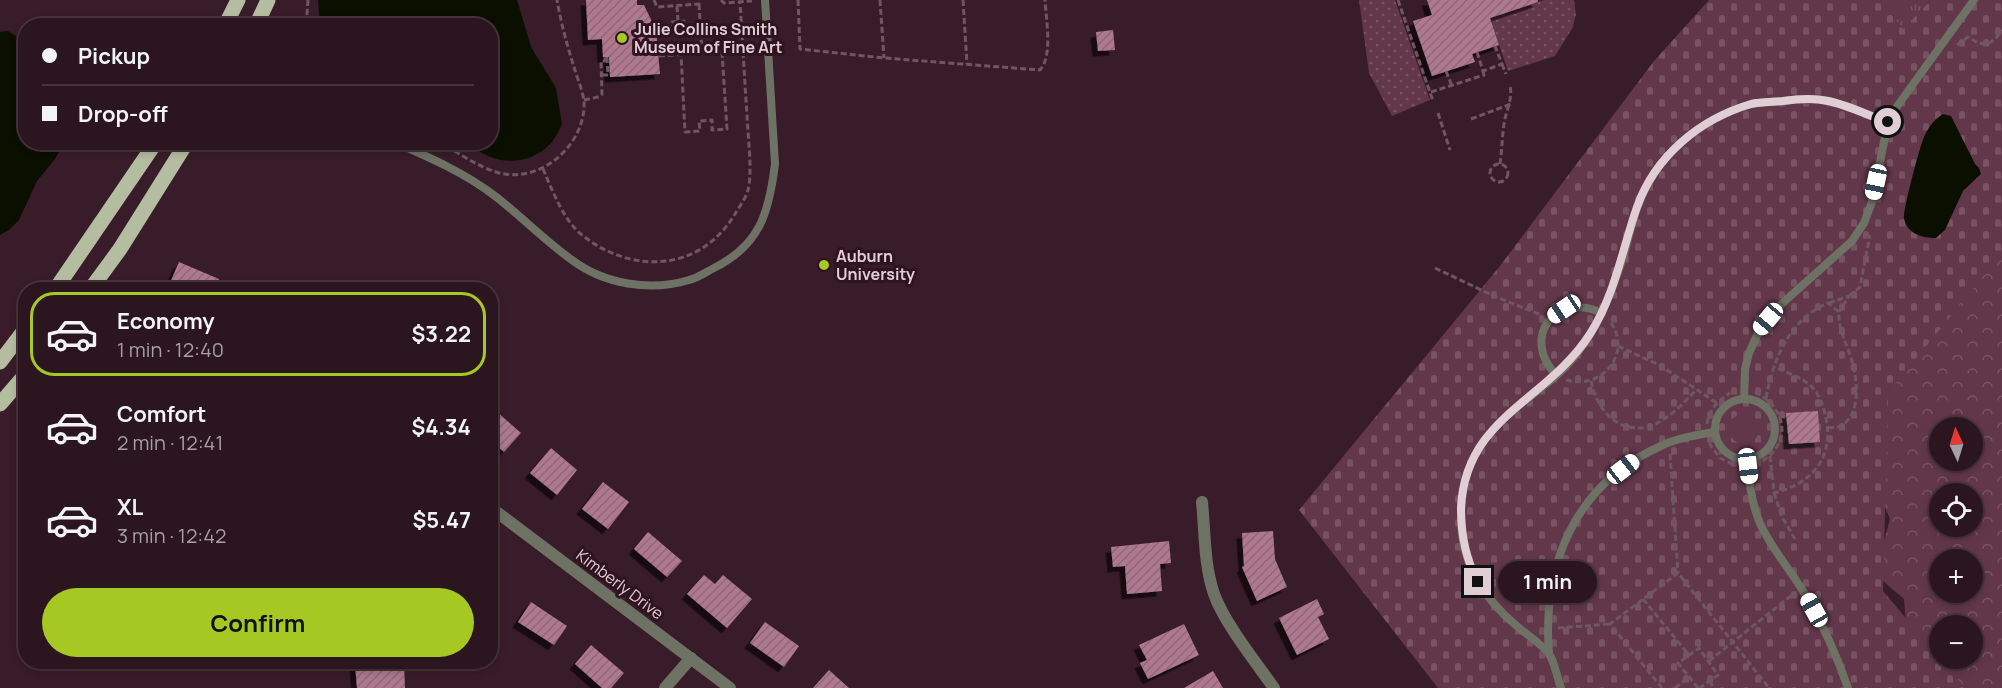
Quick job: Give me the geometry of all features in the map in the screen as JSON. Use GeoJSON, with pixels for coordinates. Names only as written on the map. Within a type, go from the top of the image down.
{"type":"FeatureCollection","features":[{"type":"Feature","properties":{"kind":"main road"},"geometry":{"type":"LineString","coordinates":[[230,18],[238,0]]}},
{"type":"Feature","properties":{"kind":"main road"},"geometry":{"type":"LineString","coordinates":[[260,18],[268,0]]}},
{"type":"Feature","properties":{"kind":"main road"},"geometry":{"type":"LineString","coordinates":[[66,282],[151,150]]}},
{"type":"Feature","properties":{"kind":"main road"},"geometry":{"type":"LineString","coordinates":[[96,282],[120,249],[182,150]]}},
{"type":"Feature","properties":{"kind":"main road"},"geometry":{"type":"LineString","coordinates":[[0,362],[18,338]]}},
{"type":"Feature","properties":{"kind":"main road"},"geometry":{"type":"LineString","coordinates":[[0,404],[18,383]]}},
{"type":"Feature","properties":{"kind":"street"},"geometry":{"type":"LineString","coordinates":[[1203,502],[1207,564],[1215,595],[1232,626],[1274,688]]}},
{"type":"Feature","properties":{"kind":"street","name":"Kimberly Drive"},"geometry":{"type":"LineString","coordinates":[[498,513],[730,688]]}},
{"type":"Feature","properties":{"kind":"street"},"geometry":{"type":"LineString","coordinates":[[665,688],[692,658]]}},
{"type":"Feature","properties":{"kind":"lane"},"geometry":{"type":"LineString","coordinates":[[413,150],[472,180],[494,195],[573,261],[600,276],[628,284],[663,284],[690,280],[724,263],[744,249],[763,221],[772,190],[775,164],[765,0]]}},
{"type":"Feature","properties":{"kind":"lane"},"geometry":{"type":"LineString","coordinates":[[1744,399],[1745,369],[1760,330],[1777,308],[1852,241],[1864,223],[1872,202],[1888,122],[1974,0]]}},
{"type":"Feature","properties":{"kind":"lane"},"geometry":{"type":"LineString","coordinates":[[1550,654],[1509,621],[1485,595],[1470,568],[1463,543],[1462,497],[1475,454],[1488,433],[1511,411],[1556,375],[1577,353],[1602,313],[1623,259],[1637,207],[1646,187],[1657,168],[1694,131],[1752,104],[1794,100],[1828,101],[1888,122]]}},
{"type":"Feature","properties":{"kind":"lane"},"geometry":{"type":"LineString","coordinates":[[1556,375],[1547,365],[1542,353],[1541,339],[1545,327],[1564,309],[1577,306],[1590,307],[1602,313]]}},
{"type":"Feature","properties":{"kind":"lane"},"geometry":{"type":"LineString","coordinates":[[1744,399],[1756,400],[1764,405],[1770,412],[1775,430],[1768,448],[1761,454],[1747,458],[1731,456],[1723,450],[1714,432],[1714,424],[1720,411],[1732,401],[1744,399]]}},
{"type":"Feature","properties":{"kind":"lane"},"geometry":{"type":"LineString","coordinates":[[1561,688],[1550,654],[1547,629],[1551,585],[1559,555],[1575,521],[1593,496],[1634,460],[1670,443],[1714,432]]}},
{"type":"Feature","properties":{"kind":"lane"},"geometry":{"type":"LineString","coordinates":[[1747,458],[1751,495],[1760,522],[1823,627],[1848,688]]}},
{"type":"Feature","properties":{"kind":"path"},"geometry":{"type":"LineString","coordinates":[[308,0],[308,18]]}},
{"type":"Feature","properties":{"kind":"path"},"geometry":{"type":"LineString","coordinates":[[454,150],[496,172],[522,174],[543,169],[561,156],[574,138],[584,114],[584,100],[562,26],[557,0]]}},
{"type":"Feature","properties":{"kind":"path"},"geometry":{"type":"LineString","coordinates":[[654,0],[657,7],[698,2],[702,53]]}},
{"type":"Feature","properties":{"kind":"path"},"geometry":{"type":"LineString","coordinates":[[721,0],[724,3],[752,1]]}},
{"type":"Feature","properties":{"kind":"path"},"geometry":{"type":"LineString","coordinates":[[798,0],[800,49],[1040,70],[1045,64],[1048,53],[1045,0]]}},
{"type":"Feature","properties":{"kind":"path"},"geometry":{"type":"LineString","coordinates":[[880,0],[884,58]]}},
{"type":"Feature","properties":{"kind":"path"},"geometry":{"type":"LineString","coordinates":[[963,0],[967,64]]}},
{"type":"Feature","properties":{"kind":"path"},"geometry":{"type":"LineString","coordinates":[[1398,0],[1433,101]]}},
{"type":"Feature","properties":{"kind":"path"},"geometry":{"type":"LineString","coordinates":[[543,169],[561,209],[580,234],[614,255],[656,263],[686,256],[708,245],[726,227],[748,190],[749,152],[740,3]]}},
{"type":"Feature","properties":{"kind":"path"},"geometry":{"type":"LineString","coordinates":[[677,6],[678,22]]}},
{"type":"Feature","properties":{"kind":"path"},"geometry":{"type":"LineString","coordinates":[[684,21],[685,27],[685,33],[673,34],[672,22],[684,21]]}},
{"type":"Feature","properties":{"kind":"path"},"geometry":{"type":"LineString","coordinates":[[685,27],[700,26]]}},
{"type":"Feature","properties":{"kind":"path"},"geometry":{"type":"LineString","coordinates":[[1958,44],[1968,38],[1978,43],[1988,44],[2002,30]]}},
{"type":"Feature","properties":{"kind":"path"},"geometry":{"type":"LineString","coordinates":[[1495,46],[1506,74]]}},
{"type":"Feature","properties":{"kind":"path"},"geometry":{"type":"LineString","coordinates":[[659,56],[681,54],[702,53],[722,51],[727,129],[712,130],[712,120],[699,121],[700,131],[686,132],[681,54]]}},
{"type":"Feature","properties":{"kind":"path"},"geometry":{"type":"LineString","coordinates":[[1431,93],[1484,75],[1477,52]]}},
{"type":"Feature","properties":{"kind":"path"},"geometry":{"type":"LineString","coordinates":[[584,100],[602,94],[601,61],[605,61],[606,57],[609,75],[602,75]]}},
{"type":"Feature","properties":{"kind":"path"},"geometry":{"type":"LineString","coordinates":[[1483,71],[1502,64]]}},
{"type":"Feature","properties":{"kind":"path"},"geometry":{"type":"LineString","coordinates":[[1446,71],[1452,86]]}},
{"type":"Feature","properties":{"kind":"path"},"geometry":{"type":"LineString","coordinates":[[1500,164],[1504,123],[1511,104],[1510,85]]}},
{"type":"Feature","properties":{"kind":"path"},"geometry":{"type":"LineString","coordinates":[[1471,119],[1511,104]]}},
{"type":"Feature","properties":{"kind":"path"},"geometry":{"type":"LineString","coordinates":[[1438,113],[1450,150]]}},
{"type":"Feature","properties":{"kind":"path"},"geometry":{"type":"LineString","coordinates":[[1500,164],[1507,169],[1508,175],[1503,182],[1496,182],[1491,179],[1490,170],[1493,165],[1500,164]]}},
{"type":"Feature","properties":{"kind":"path"},"geometry":{"type":"LineString","coordinates":[[1435,268],[1520,308],[1551,319]]}},
{"type":"Feature","properties":{"kind":"path"},"geometry":{"type":"LineString","coordinates":[[1766,398],[1773,367],[1784,343],[1793,331],[1817,308],[1849,296],[1839,312],[1838,324],[1854,366],[1856,402],[1850,417],[1840,426],[1827,428]]}},
{"type":"Feature","properties":{"kind":"path"},"geometry":{"type":"LineString","coordinates":[[1828,303],[1839,312]]}},
{"type":"Feature","properties":{"kind":"path"},"geometry":{"type":"LineString","coordinates":[[1556,375],[1568,381],[1591,381],[1611,367],[1616,358],[1617,334],[1611,322],[1602,313]]}},
{"type":"Feature","properties":{"kind":"path"},"geometry":{"type":"LineString","coordinates":[[1618,346],[1661,366],[1717,403]]}},
{"type":"Feature","properties":{"kind":"path"},"geometry":{"type":"LineString","coordinates":[[1773,367],[1805,381],[1816,392],[1826,414],[1828,444],[1817,468],[1809,477],[1774,493]]}},
{"type":"Feature","properties":{"kind":"path"},"geometry":{"type":"LineString","coordinates":[[1591,381],[1599,406],[1613,420],[1643,428],[1662,420],[1696,390]]}},
{"type":"Feature","properties":{"kind":"path"},"geometry":{"type":"LineString","coordinates":[[1706,428],[1707,418],[1717,403],[1730,393]]}},
{"type":"Feature","properties":{"kind":"path"},"geometry":{"type":"LineString","coordinates":[[1755,393],[1766,398],[1775,406],[1782,429],[1775,451],[1755,465]]}},
{"type":"Feature","properties":{"kind":"path"},"geometry":{"type":"LineString","coordinates":[[1707,438],[1720,458],[1737,466]]}},
{"type":"Feature","properties":{"kind":"path"},"geometry":{"type":"LineString","coordinates":[[1670,443],[1678,573],[1769,688]]}},
{"type":"Feature","properties":{"kind":"path"},"geometry":{"type":"LineString","coordinates":[[1770,456],[1774,493],[1782,517],[1795,539]]}},
{"type":"Feature","properties":{"kind":"path"},"geometry":{"type":"LineString","coordinates":[[1547,629],[1610,624],[1678,573]]}},
{"type":"Feature","properties":{"kind":"path"},"geometry":{"type":"LineString","coordinates":[[1709,661],[1801,588]]}},
{"type":"Feature","properties":{"kind":"path"},"geometry":{"type":"LineString","coordinates":[[1643,599],[1689,655]]}},
{"type":"Feature","properties":{"kind":"path"},"geometry":{"type":"LineString","coordinates":[[1610,624],[1662,688]]}},
{"type":"Feature","properties":{"kind":"path"},"geometry":{"type":"LineString","coordinates":[[1699,648],[1718,675],[1699,688],[1678,663],[1689,655],[1699,648]]}},
{"type":"Feature","properties":{"kind":"path"},"geometry":{"type":"LineString","coordinates":[[1675,688],[1689,677]]}},
{"type":"Feature","properties":{"kind":"path"},"geometry":{"type":"LineString","coordinates":[[1709,681],[1714,688]]}},
{"type":"Feature","properties":{"kind":"green space"},"geometry":{"type":"Polygon","coordinates":[[[1359,0],[1395,0],[1430,100],[1392,116],[1369,73],[1359,0]]]}},
{"type":"Feature","properties":{"kind":"green space"},"geometry":{"type":"Polygon","coordinates":[[[1544,0],[1574,0],[1576,14],[1573,27],[1555,56],[1508,71],[1490,18],[1544,0]]]}},
{"type":"Feature","properties":{"kind":"green space"},"geometry":{"type":"Polygon","coordinates":[[[1709,0],[1880,0],[1903,28],[1931,0],[2002,0],[2002,253],[1888,393],[1883,591],[1929,645],[1929,669],[1949,669],[1965,688],[1438,688],[1299,510],[1500,266],[1654,61],[1709,0]]]}},
{"type":"Feature","properties":{"kind":"green space"},"geometry":{"type":"Polygon","coordinates":[[[1880,0],[1931,0],[1903,29],[1880,0]]]}},
{"type":"Feature","properties":{"kind":"green space"},"geometry":{"type":"Polygon","coordinates":[[[2002,74],[2002,688],[1931,688],[1910,670],[1904,599],[1875,574],[1890,519],[1866,463],[1875,376],[2002,74]]]}},
{"type":"Feature","properties":{"kind":"green space"},"geometry":{"type":"Polygon","coordinates":[[[1744,414],[1750,415],[1758,423],[1758,435],[1750,443],[1744,444],[1738,443],[1730,435],[1729,429],[1730,423],[1738,415],[1744,414]]]}},
{"type":"Feature","properties":{"kind":"shaded area"},"geometry":{"type":"Polygon","coordinates":[[[318,0],[517,0],[531,47],[556,88],[562,124],[550,144],[531,157],[509,161],[488,156],[478,150],[498,150],[498,18],[319,18],[318,0]]]}},
{"type":"Feature","properties":{"kind":"shaded area"},"geometry":{"type":"Polygon","coordinates":[[[8,31],[18,37],[18,150],[60,150],[37,181],[19,220],[0,235],[0,32],[8,31]]]}},
{"type":"Feature","properties":{"kind":"shaded area"},"geometry":{"type":"Polygon","coordinates":[[[1943,114],[1951,116],[1981,174],[1963,191],[1945,230],[1936,238],[1931,238],[1916,234],[1908,228],[1904,213],[1923,141],[1930,126],[1943,114]]]}},
{"type":"Feature","properties":{"kind":"building","name":"Julie Collins Smith Museum of Fine Art"},"geometry":{"type":"Polygon","coordinates":[[[586,0],[637,0],[637,5],[644,5],[656,30],[660,74],[610,77],[609,57],[603,57],[602,39],[588,40],[586,0]]]}},
{"type":"Feature","properties":{"kind":"building"},"geometry":{"type":"Polygon","coordinates":[[[1427,0],[1538,0],[1538,2],[1490,18],[1499,45],[1472,54],[1475,62],[1432,76],[1413,21],[1432,15],[1427,0]]]}},
{"type":"Feature","properties":{"kind":"building"},"geometry":{"type":"Polygon","coordinates":[[[1113,30],[1115,50],[1098,51],[1096,32],[1113,30]]]}},
{"type":"Feature","properties":{"kind":"building"},"geometry":{"type":"Polygon","coordinates":[[[179,262],[219,279],[218,282],[170,282],[179,262]]]}},
{"type":"Feature","properties":{"kind":"building"},"geometry":{"type":"Polygon","coordinates":[[[1818,411],[1820,442],[1789,444],[1786,413],[1818,411]]]}},
{"type":"Feature","properties":{"kind":"building"},"geometry":{"type":"Polygon","coordinates":[[[498,413],[521,433],[504,452],[498,447],[498,413]]]}},
{"type":"Feature","properties":{"kind":"building"},"geometry":{"type":"Polygon","coordinates":[[[551,448],[577,470],[557,495],[530,473],[551,448]]]}},
{"type":"Feature","properties":{"kind":"building"},"geometry":{"type":"Polygon","coordinates":[[[603,482],[629,502],[608,529],[582,509],[603,482]]]}},
{"type":"Feature","properties":{"kind":"building"},"geometry":{"type":"Polygon","coordinates":[[[1273,531],[1275,559],[1287,587],[1257,601],[1242,567],[1244,566],[1242,533],[1273,531]]]}},
{"type":"Feature","properties":{"kind":"building"},"geometry":{"type":"Polygon","coordinates":[[[648,532],[682,561],[667,577],[634,549],[648,532]]]}},
{"type":"Feature","properties":{"kind":"building"},"geometry":{"type":"Polygon","coordinates":[[[1169,541],[1171,563],[1160,564],[1162,591],[1127,594],[1125,566],[1113,567],[1111,547],[1169,541]]]}},
{"type":"Feature","properties":{"kind":"building"},"geometry":{"type":"Polygon","coordinates":[[[704,575],[715,584],[723,575],[752,599],[727,628],[687,594],[704,575]]]}},
{"type":"Feature","properties":{"kind":"building"},"geometry":{"type":"Polygon","coordinates":[[[1317,599],[1324,614],[1318,617],[1329,639],[1297,655],[1279,618],[1317,599]]]}},
{"type":"Feature","properties":{"kind":"building"},"geometry":{"type":"Polygon","coordinates":[[[531,602],[567,626],[554,645],[518,622],[531,602]]]}},
{"type":"Feature","properties":{"kind":"building"},"geometry":{"type":"Polygon","coordinates":[[[765,622],[799,646],[784,667],[750,643],[765,622]]]}},
{"type":"Feature","properties":{"kind":"building"},"geometry":{"type":"Polygon","coordinates":[[[1184,624],[1199,655],[1148,679],[1140,663],[1147,660],[1139,645],[1184,624]]]}},
{"type":"Feature","properties":{"kind":"building"},"geometry":{"type":"Polygon","coordinates":[[[591,645],[624,673],[611,688],[602,688],[575,664],[591,645]]]}},
{"type":"Feature","properties":{"kind":"building"},"geometry":{"type":"Polygon","coordinates":[[[355,669],[404,669],[405,688],[357,688],[355,669]]]}},
{"type":"Feature","properties":{"kind":"building"},"geometry":{"type":"Polygon","coordinates":[[[829,670],[849,688],[813,688],[829,670]]]}},
{"type":"Feature","properties":{"kind":"building"},"geometry":{"type":"Polygon","coordinates":[[[1213,671],[1223,688],[1184,688],[1213,671]]]}},
{"type":"Feature","properties":{"kind":"place","name":"Julie Collins Smith Museum of Fine Art"},"geometry":{"type":"Point","coordinates":[622,38]}},
{"type":"Feature","properties":{"kind":"place","name":"Auburn University"},"geometry":{"type":"Point","coordinates":[824,265]}},
{"type":"Feature","properties":{"kind":"route"},"geometry":{"type":"LineString","coordinates":[[1478,582],[1470,568],[1463,543],[1461,521],[1462,497],[1475,454],[1488,433],[1511,411],[1547,383],[1577,353],[1591,332],[1602,313],[1623,259],[1637,207],[1657,168],[1694,131],[1752,104],[1794,100],[1828,101],[1888,122]]}}]}
